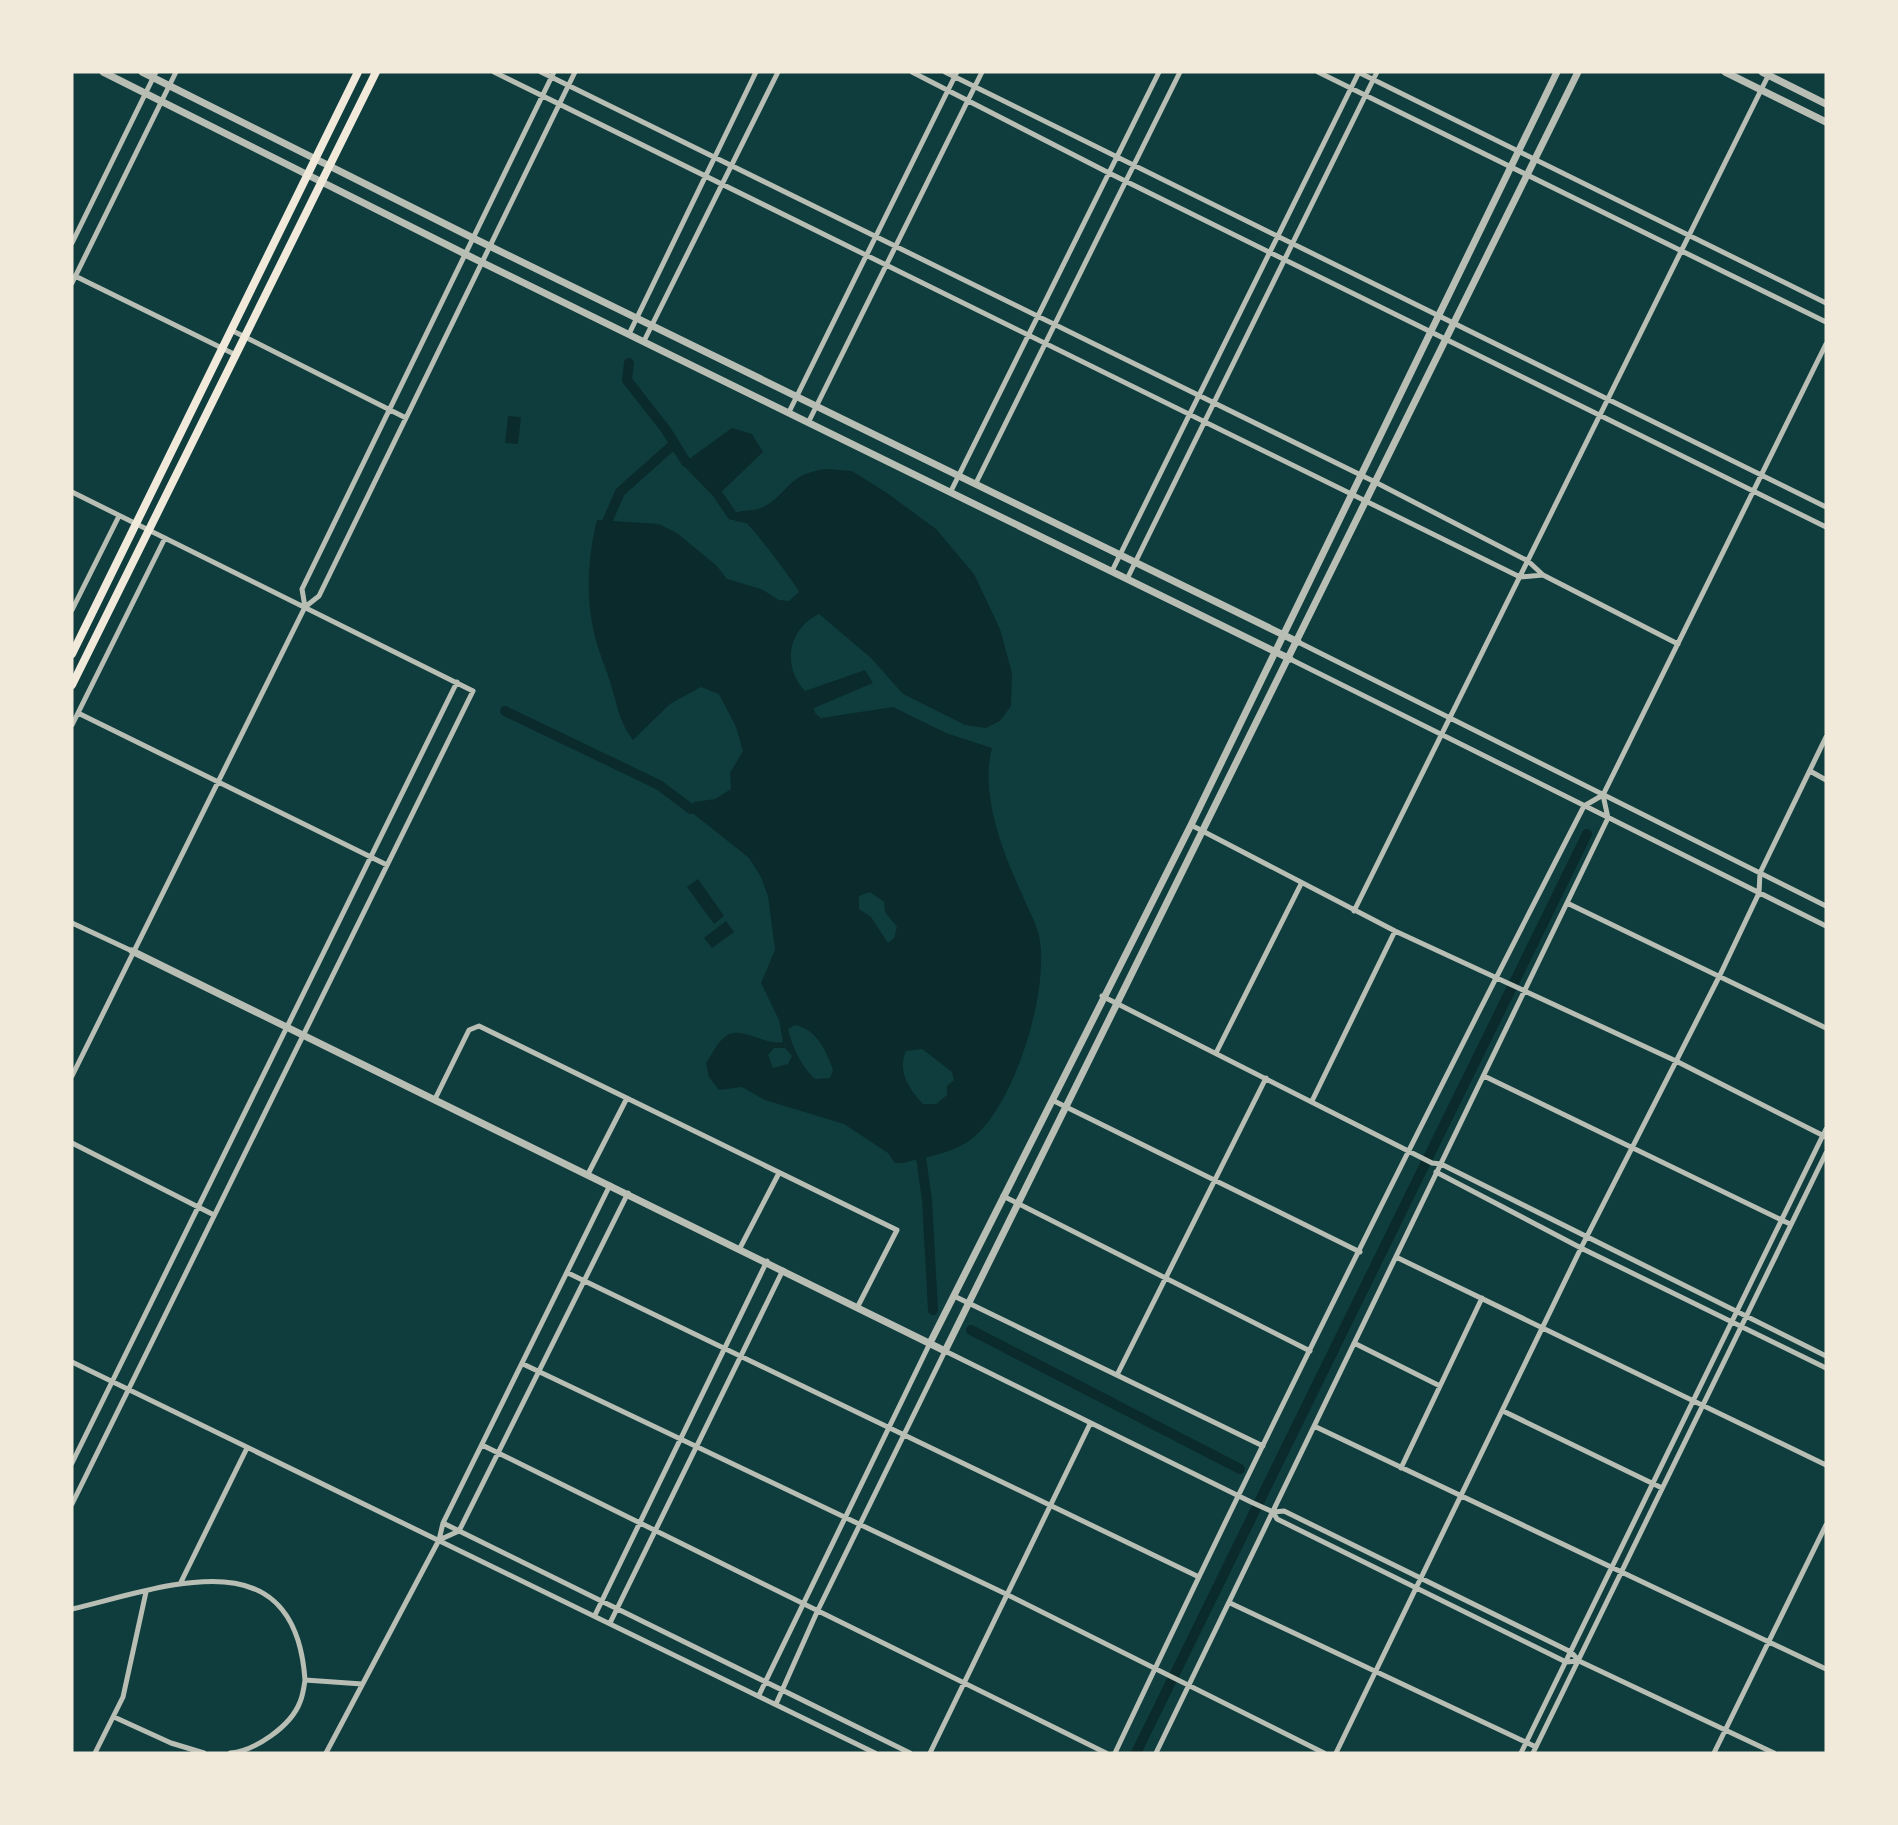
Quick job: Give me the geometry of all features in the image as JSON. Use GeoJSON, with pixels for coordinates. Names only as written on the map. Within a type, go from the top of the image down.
{"type":"FeatureCollection","features":[{"type":"Feature","properties":{"kind":"main road"},"geometry":{"type":"LineString","coordinates":[[72,654],[358,72]]}},
{"type":"Feature","properties":{"kind":"main road"},"geometry":{"type":"LineString","coordinates":[[72,685],[376,72]]}},
{"type":"Feature","properties":{"kind":"street"},"geometry":{"type":"LineString","coordinates":[[103,72],[482,262],[1128,576],[1441,736],[1826,926]]}},
{"type":"Feature","properties":{"kind":"street"},"geometry":{"type":"LineString","coordinates":[[142,72],[155,75],[490,247],[1121,554],[1826,906]]}},
{"type":"Feature","properties":{"kind":"street"},"geometry":{"type":"LineString","coordinates":[[176,72],[73,278],[236,355]]}},
{"type":"Feature","properties":{"kind":"street"},"geometry":{"type":"LineString","coordinates":[[494,72],[1520,577],[1543,575]]}},
{"type":"Feature","properties":{"kind":"street"},"geometry":{"type":"LineString","coordinates":[[541,72],[553,74],[569,85],[714,157],[1375,482],[1528,561],[1543,575],[1678,644]]}},
{"type":"Feature","properties":{"kind":"street"},"geometry":{"type":"LineString","coordinates":[[72,1076],[305,607],[319,596],[575,72]]}},
{"type":"Feature","properties":{"kind":"street"},"geometry":{"type":"LineString","coordinates":[[629,334],[757,72]]}},
{"type":"Feature","properties":{"kind":"street"},"geometry":{"type":"LineString","coordinates":[[644,341],[778,72]]}},
{"type":"Feature","properties":{"kind":"street"},"geometry":{"type":"LineString","coordinates":[[912,72],[1109,173],[1826,527]]}},
{"type":"Feature","properties":{"kind":"street"},"geometry":{"type":"LineString","coordinates":[[945,72],[956,74],[974,86],[1826,507]]}},
{"type":"Feature","properties":{"kind":"street"},"geometry":{"type":"LineString","coordinates":[[808,421],[982,72]]}},
{"type":"Feature","properties":{"kind":"street"},"geometry":{"type":"LineString","coordinates":[[951,491],[1159,72]]}},
{"type":"Feature","properties":{"kind":"street"},"geometry":{"type":"LineString","coordinates":[[976,483],[1180,72]]}},
{"type":"Feature","properties":{"kind":"street"},"geometry":{"type":"LineString","coordinates":[[1318,72],[1826,322]]}},
{"type":"Feature","properties":{"kind":"street"},"geometry":{"type":"LineString","coordinates":[[1113,569],[1358,72],[1826,303]]}},
{"type":"Feature","properties":{"kind":"street"},"geometry":{"type":"LineString","coordinates":[[1128,576],[1377,72]]}},
{"type":"Feature","properties":{"kind":"street"},"geometry":{"type":"LineString","coordinates":[[759,1695],[888,1427],[1102,996],[1191,825],[1557,72]]}},
{"type":"Feature","properties":{"kind":"street"},"geometry":{"type":"LineString","coordinates":[[775,1703],[783,1691],[859,1524],[1290,659],[1578,72]]}},
{"type":"Feature","properties":{"kind":"street"},"geometry":{"type":"LineString","coordinates":[[1725,72],[1826,122]]}},
{"type":"Feature","properties":{"kind":"street"},"geometry":{"type":"LineString","coordinates":[[1354,911],[1761,90],[1767,73],[1826,104]]}},
{"type":"Feature","properties":{"kind":"street"},"geometry":{"type":"LineString","coordinates":[[305,607],[302,589],[553,74]]}},
{"type":"Feature","properties":{"kind":"street"},"geometry":{"type":"LineString","coordinates":[[789,412],[956,74]]}},
{"type":"Feature","properties":{"kind":"street"},"geometry":{"type":"LineString","coordinates":[[72,243],[155,75]]}},
{"type":"Feature","properties":{"kind":"street"},"geometry":{"type":"LineString","coordinates":[[230,330],[406,418]]}},
{"type":"Feature","properties":{"kind":"street"},"geometry":{"type":"LineString","coordinates":[[1115,1753],[1263,1446],[1496,977],[1584,806],[1602,795],[1826,344]]}},
{"type":"Feature","properties":{"kind":"street"},"geometry":{"type":"LineString","coordinates":[[72,492],[473,691],[72,1504]]}},
{"type":"Feature","properties":{"kind":"street"},"geometry":{"type":"LineString","coordinates":[[72,610],[119,516]]}},
{"type":"Feature","properties":{"kind":"street"},"geometry":{"type":"LineString","coordinates":[[72,725],[165,538]]}},
{"type":"Feature","properties":{"kind":"street"},"geometry":{"type":"LineString","coordinates":[[72,1463],[457,682]]}},
{"type":"Feature","properties":{"kind":"street"},"geometry":{"type":"LineString","coordinates":[[78,713],[387,865]]}},
{"type":"Feature","properties":{"kind":"street"},"geometry":{"type":"LineString","coordinates":[[1336,1753],[1418,1589],[1586,1237],[1720,975],[1759,893],[1760,873],[1826,737]]}},
{"type":"Feature","properties":{"kind":"street"},"geometry":{"type":"LineString","coordinates":[[1810,771],[1826,780]]}},
{"type":"Feature","properties":{"kind":"street"},"geometry":{"type":"LineString","coordinates":[[1156,1753],[1608,818],[1602,795]]}},
{"type":"Feature","properties":{"kind":"street"},"geometry":{"type":"LineString","coordinates":[[1191,825],[1395,931],[1525,989],[1826,1134],[1730,1321],[1521,1753]]}},
{"type":"Feature","properties":{"kind":"street"},"geometry":{"type":"LineString","coordinates":[[1216,1053],[1301,884]]}},
{"type":"Feature","properties":{"kind":"street"},"geometry":{"type":"LineString","coordinates":[[1567,903],[1826,1028]]}},
{"type":"Feature","properties":{"kind":"street"},"geometry":{"type":"LineString","coordinates":[[72,923],[783,1269],[1090,1424],[1273,1512],[1284,1511],[1571,1652],[1579,1661],[1774,1753]]}},
{"type":"Feature","properties":{"kind":"street"},"geometry":{"type":"LineString","coordinates":[[1312,1101],[1395,931]]}},
{"type":"Feature","properties":{"kind":"street"},"geometry":{"type":"LineString","coordinates":[[1102,996],[1411,1150],[1432,1163],[1441,1164],[1826,1356]]}},
{"type":"Feature","properties":{"kind":"street"},"geometry":{"type":"LineString","coordinates":[[435,1098],[473,1026],[488,1030],[897,1230],[858,1306]]}},
{"type":"Feature","properties":{"kind":"street"},"geometry":{"type":"LineString","coordinates":[[1484,1076],[1790,1224]]}},
{"type":"Feature","properties":{"kind":"street"},"geometry":{"type":"LineString","coordinates":[[1117,1375],[1266,1078]]}},
{"type":"Feature","properties":{"kind":"street"},"geometry":{"type":"LineString","coordinates":[[588,1174],[626,1098]]}},
{"type":"Feature","properties":{"kind":"street"},"geometry":{"type":"LineString","coordinates":[[1052,1100],[1360,1252]]}},
{"type":"Feature","properties":{"kind":"street"},"geometry":{"type":"LineString","coordinates":[[72,1143],[214,1214]]}},
{"type":"Feature","properties":{"kind":"street"},"geometry":{"type":"LineString","coordinates":[[1533,1753],[1826,1153]]}},
{"type":"Feature","properties":{"kind":"street"},"geometry":{"type":"LineString","coordinates":[[1432,1163],[1436,1173],[1581,1248],[1826,1368]]}},
{"type":"Feature","properties":{"kind":"street"},"geometry":{"type":"LineString","coordinates":[[740,1248],[779,1173]]}},
{"type":"Feature","properties":{"kind":"street"},"geometry":{"type":"LineString","coordinates":[[326,1753],[439,1540],[443,1523],[610,1185]]}},
{"type":"Feature","properties":{"kind":"street"},"geometry":{"type":"LineString","coordinates":[[439,1540],[459,1531],[496,1452],[628,1193]]}},
{"type":"Feature","properties":{"kind":"street"},"geometry":{"type":"LineString","coordinates":[[1003,1196],[1310,1351]]}},
{"type":"Feature","properties":{"kind":"street"},"geometry":{"type":"LineString","coordinates":[[1396,1257],[1826,1465]]}},
{"type":"Feature","properties":{"kind":"street"},"geometry":{"type":"LineString","coordinates":[[595,1615],[678,1438],[766,1261]]}},
{"type":"Feature","properties":{"kind":"street"},"geometry":{"type":"LineString","coordinates":[[610,1623],[783,1269]]}},
{"type":"Feature","properties":{"kind":"street"},"geometry":{"type":"LineString","coordinates":[[568,1273],[1199,1577]]}},
{"type":"Feature","properties":{"kind":"street"},"geometry":{"type":"LineString","coordinates":[[954,1296],[1263,1446]]}},
{"type":"Feature","properties":{"kind":"street"},"geometry":{"type":"LineString","coordinates":[[1401,1468],[1482,1298]]}},
{"type":"Feature","properties":{"kind":"street"},"geometry":{"type":"LineString","coordinates":[[1354,1343],[1440,1386]]}},
{"type":"Feature","properties":{"kind":"street"},"geometry":{"type":"LineString","coordinates":[[72,1362],[875,1753]]}},
{"type":"Feature","properties":{"kind":"street"},"geometry":{"type":"LineString","coordinates":[[523,1364],[1006,1594],[1324,1753]]}},
{"type":"Feature","properties":{"kind":"street"},"geometry":{"type":"LineString","coordinates":[[1503,1411],[1662,1488]]}},
{"type":"Feature","properties":{"kind":"street"},"geometry":{"type":"LineString","coordinates":[[930,1753],[1090,1424]]}},
{"type":"Feature","properties":{"kind":"street"},"geometry":{"type":"LineString","coordinates":[[1314,1426],[1826,1669]]}},
{"type":"Feature","properties":{"kind":"street"},"geometry":{"type":"LineString","coordinates":[[482,1445],[653,1532],[1106,1753]]}},
{"type":"Feature","properties":{"kind":"street"},"geometry":{"type":"LineString","coordinates":[[181,1582],[247,1448]]}},
{"type":"Feature","properties":{"kind":"street"},"geometry":{"type":"LineString","coordinates":[[1273,1512],[1277,1519],[1566,1662],[1579,1661]]}},
{"type":"Feature","properties":{"kind":"street"},"geometry":{"type":"LineString","coordinates":[[443,1523],[910,1753]]}},
{"type":"Feature","properties":{"kind":"street"},"geometry":{"type":"LineString","coordinates":[[1714,1753],[1826,1525]]}},
{"type":"Feature","properties":{"kind":"street"},"geometry":{"type":"LineString","coordinates":[[72,1609],[181,1582],[224,1580],[245,1585],[263,1594],[280,1608],[299,1642],[305,1680],[300,1702],[291,1717],[254,1745],[230,1753]]}},
{"type":"Feature","properties":{"kind":"street"},"geometry":{"type":"LineString","coordinates":[[95,1753],[123,1697],[146,1592]]}},
{"type":"Feature","properties":{"kind":"street"},"geometry":{"type":"LineString","coordinates":[[1230,1603],[1536,1747]]}},
{"type":"Feature","properties":{"kind":"street"},"geometry":{"type":"LineString","coordinates":[[305,1680],[362,1684]]}},
{"type":"Feature","properties":{"kind":"street"},"geometry":{"type":"LineString","coordinates":[[114,1717],[171,1744],[204,1753]]}},
{"type":"Feature","properties":{"kind":"water"},"geometry":{"type":"Polygon","coordinates":[[[508,416],[521,417],[518,444],[505,443],[508,416]]]}},
{"type":"Feature","properties":{"kind":"water"},"geometry":{"type":"Polygon","coordinates":[[[732,428],[752,434],[763,452],[715,498],[682,464],[732,428]]]}},
{"type":"Feature","properties":{"kind":"water"},"geometry":{"type":"Polygon","coordinates":[[[813,471],[852,471],[936,529],[974,574],[1000,629],[1012,673],[1011,706],[1000,721],[986,728],[965,725],[903,694],[871,658],[819,614],[801,628],[792,648],[793,670],[805,691],[865,670],[873,683],[814,708],[821,718],[893,707],[946,733],[992,748],[989,784],[995,821],[1000,840],[1039,935],[1041,964],[1033,1018],[1015,1075],[1002,1100],[988,1122],[973,1138],[940,1154],[903,1163],[895,1163],[888,1153],[844,1124],[765,1100],[742,1087],[719,1090],[709,1077],[706,1063],[717,1045],[732,1033],[783,1042],[779,1020],[761,983],[775,950],[768,896],[761,877],[749,858],[690,811],[694,802],[715,799],[731,789],[730,773],[743,751],[736,727],[719,694],[701,687],[670,704],[633,740],[619,714],[593,629],[589,566],[597,520],[659,524],[677,533],[717,566],[727,579],[761,589],[779,600],[789,601],[799,592],[797,588],[750,527],[746,523],[735,521],[732,515],[765,506],[796,479],[813,471]],[[870,892],[859,896],[859,909],[871,917],[888,943],[894,938],[897,927],[885,912],[884,902],[870,892]],[[795,1025],[788,1029],[798,1056],[810,1074],[815,1079],[830,1078],[833,1070],[824,1048],[815,1036],[795,1025]],[[774,1048],[768,1055],[773,1068],[788,1064],[792,1056],[785,1048],[774,1048]],[[922,1049],[906,1051],[903,1066],[909,1086],[923,1104],[936,1104],[947,1095],[947,1086],[954,1080],[952,1072],[922,1049]]]}},
{"type":"Feature","properties":{"kind":"water"},"geometry":{"type":"Polygon","coordinates":[[[698,879],[724,916],[714,924],[687,887],[698,879]]]}},
{"type":"Feature","properties":{"kind":"water"},"geometry":{"type":"Polygon","coordinates":[[[726,921],[734,932],[712,948],[704,938],[726,921]]]}},
{"type":"Feature","properties":{"kind":"waterway"},"geometry":{"type":"LineString","coordinates":[[629,363],[627,380],[666,430],[686,462]]}},
{"type":"Feature","properties":{"kind":"waterway"},"geometry":{"type":"LineString","coordinates":[[607,522],[620,492],[674,444]]}},
{"type":"Feature","properties":{"kind":"waterway"},"geometry":{"type":"LineString","coordinates":[[719,496],[732,515]]}},
{"type":"Feature","properties":{"kind":"waterway"},"geometry":{"type":"LineString","coordinates":[[505,711],[659,785],[691,809]]}},
{"type":"Feature","properties":{"kind":"waterway"},"geometry":{"type":"LineString","coordinates":[[1136,1753],[1587,834]]}},
{"type":"Feature","properties":{"kind":"waterway"},"geometry":{"type":"LineString","coordinates":[[921,1158],[927,1200],[933,1310]]}},
{"type":"Feature","properties":{"kind":"waterway"},"geometry":{"type":"LineString","coordinates":[[971,1330],[1240,1469]]}}]}
